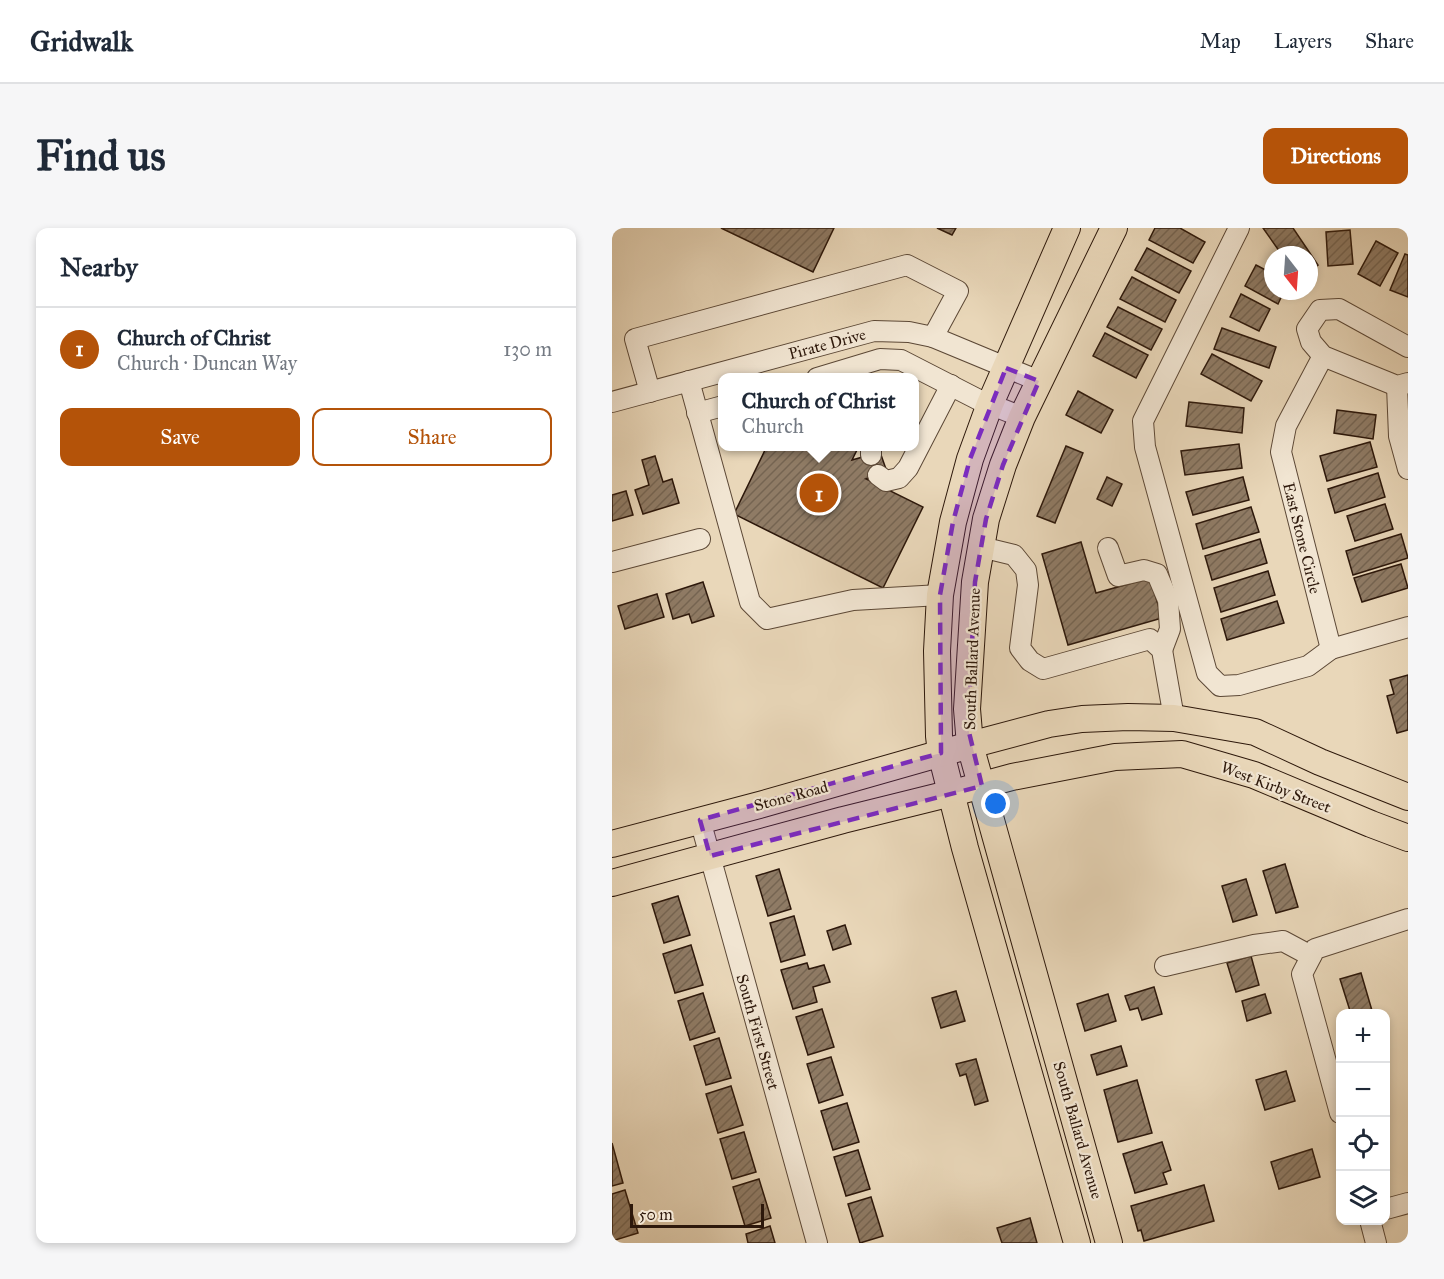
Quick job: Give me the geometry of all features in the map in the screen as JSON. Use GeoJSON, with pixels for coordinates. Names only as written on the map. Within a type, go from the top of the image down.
{"type":"FeatureCollection","features":[{"type":"Feature","properties":{"kind":"main road","name":"South Ballard Avenue"},"geometry":{"type":"LineString","coordinates":[[1067,228],[990,404],[970,459],[953,522],[940,595],[937,651],[939,736],[940,753],[965,790],[1109,1243]]}},
{"type":"Feature","properties":{"kind":"main road","name":"South Ballard Avenue"},"geometry":{"type":"LineString","coordinates":[[1077,1243],[965,790],[970,745],[967,715],[975,582],[986,519],[1003,465],[1022,417],[1113,228]]}},
{"type":"Feature","properties":{"kind":"main road"},"geometry":{"type":"LineString","coordinates":[[970,745],[1049,724],[1082,719],[1174,718],[1255,732],[1320,762],[1408,796]]}},
{"type":"Feature","properties":{"kind":"main road","name":"Stone Road"},"geometry":{"type":"LineString","coordinates":[[612,844],[970,745]]}},
{"type":"Feature","properties":{"kind":"main road","name":"West Kirby Street"},"geometry":{"type":"LineString","coordinates":[[965,790],[1012,777],[1115,757],[1182,754],[1254,775],[1408,837]]}},
{"type":"Feature","properties":{"kind":"main road"},"geometry":{"type":"LineString","coordinates":[[612,883],[965,790]]}},
{"type":"Feature","properties":{"kind":"street"},"geometry":{"type":"LineString","coordinates":[[1239,228],[1143,421],[1145,447],[1207,673],[1220,686],[1239,685],[1308,666],[1331,649],[1408,627]]}},
{"type":"Feature","properties":{"kind":"street"},"geometry":{"type":"LineString","coordinates":[[650,392],[635,339],[907,265],[958,291],[933,337]]}},
{"type":"Feature","properties":{"kind":"street"},"geometry":{"type":"LineString","coordinates":[[1408,347],[1339,309],[1320,310],[1307,329],[1311,342],[1323,356],[1402,384],[1399,436],[1408,469]]}},
{"type":"Feature","properties":{"kind":"street","name":"Pirate Drive"},"geometry":{"type":"LineString","coordinates":[[612,402],[874,331],[909,332],[933,337],[1039,381]]}},
{"type":"Feature","properties":{"kind":"street","name":"East Stone Circle"},"geometry":{"type":"LineString","coordinates":[[1323,356],[1286,426],[1281,452],[1331,649]]}},
{"type":"Feature","properties":{"kind":"street"},"geometry":{"type":"LineString","coordinates":[[834,373],[880,359],[901,360],[906,371]]}},
{"type":"Feature","properties":{"kind":"street"},"geometry":{"type":"LineString","coordinates":[[919,375],[951,385],[1022,417]]}},
{"type":"Feature","properties":{"kind":"street"},"geometry":{"type":"LineString","coordinates":[[688,381],[750,602],[767,619],[853,600],[940,595]]}},
{"type":"Feature","properties":{"kind":"street"},"geometry":{"type":"LineString","coordinates":[[919,447],[951,385]]}},
{"type":"Feature","properties":{"kind":"street"},"geometry":{"type":"LineString","coordinates":[[698,413],[718,407]]}},
{"type":"Feature","properties":{"kind":"street"},"geometry":{"type":"LineString","coordinates":[[878,475],[886,480],[899,478],[908,468],[917,451]]}},
{"type":"Feature","properties":{"kind":"street"},"geometry":{"type":"LineString","coordinates":[[612,562],[700,539]]}},
{"type":"Feature","properties":{"kind":"street"},"geometry":{"type":"LineString","coordinates":[[981,547],[1014,555],[1026,570],[1028,585],[1020,648],[1030,661],[1043,669],[1150,639],[1162,650]]}},
{"type":"Feature","properties":{"kind":"street"},"geometry":{"type":"LineString","coordinates":[[1108,548],[1118,576],[1144,570],[1157,574],[1168,600],[1170,628],[1162,650],[1174,718]]}},
{"type":"Feature","properties":{"kind":"street","name":"South First Street"},"geometry":{"type":"LineString","coordinates":[[700,820],[817,1243]]}},
{"type":"Feature","properties":{"kind":"street"},"geometry":{"type":"LineString","coordinates":[[1165,966],[1254,945],[1283,941],[1313,952],[1408,919]]}},
{"type":"Feature","properties":{"kind":"street"},"geometry":{"type":"LineString","coordinates":[[1313,952],[1302,974],[1336,1095]]}},
{"type":"Feature","properties":{"kind":"street"},"geometry":{"type":"LineString","coordinates":[[1390,1208],[1408,1203]]}},
{"type":"Feature","properties":{"kind":"street"},"geometry":{"type":"LineString","coordinates":[[1371,1225],[1376,1243]]}},
{"type":"Feature","properties":{"kind":"highlighted area"},"geometry":{"type":"Polygon","coordinates":[[[1006,368],[1039,381],[1003,465],[986,519],[975,582],[968,728],[982,786],[710,856],[700,820],[941,753],[940,595],[953,522],[970,459],[1006,368]]]}},
{"type":"Feature","properties":{"kind":"building"},"geometry":{"type":"Polygon","coordinates":[[[721,228],[834,228],[813,272],[721,228]]]}},
{"type":"Feature","properties":{"kind":"building"},"geometry":{"type":"Polygon","coordinates":[[[937,228],[956,228],[952,235],[937,228]]]}},
{"type":"Feature","properties":{"kind":"building"},"geometry":{"type":"Polygon","coordinates":[[[1155,228],[1180,228],[1205,242],[1193,263],[1149,240],[1155,228]]]}},
{"type":"Feature","properties":{"kind":"building"},"geometry":{"type":"Polygon","coordinates":[[[1263,228],[1293,228],[1305,246],[1276,246],[1263,228]]]}},
{"type":"Feature","properties":{"kind":"building"},"geometry":{"type":"Polygon","coordinates":[[[1350,230],[1353,264],[1328,266],[1326,232],[1350,230]]]}},
{"type":"Feature","properties":{"kind":"building"},"geometry":{"type":"Polygon","coordinates":[[[1376,241],[1398,253],[1380,286],[1358,274],[1376,241]]]}},
{"type":"Feature","properties":{"kind":"building"},"geometry":{"type":"Polygon","coordinates":[[[1147,248],[1191,271],[1179,293],[1135,270],[1147,248]]]}},
{"type":"Feature","properties":{"kind":"building"},"geometry":{"type":"Polygon","coordinates":[[[1405,254],[1408,255],[1408,297],[1390,290],[1405,254]]]}},
{"type":"Feature","properties":{"kind":"building"},"geometry":{"type":"Polygon","coordinates":[[[1256,265],[1264,269],[1264,296],[1245,286],[1256,265]]]}},
{"type":"Feature","properties":{"kind":"building"},"geometry":{"type":"Polygon","coordinates":[[[1132,277],[1176,300],[1165,322],[1120,299],[1132,277]]]}},
{"type":"Feature","properties":{"kind":"building"},"geometry":{"type":"Polygon","coordinates":[[[1241,294],[1270,309],[1259,331],[1230,317],[1241,294]]]}},
{"type":"Feature","properties":{"kind":"building"},"geometry":{"type":"Polygon","coordinates":[[[1118,307],[1162,329],[1151,350],[1107,327],[1118,307]]]}},
{"type":"Feature","properties":{"kind":"building"},"geometry":{"type":"Polygon","coordinates":[[[1222,328],[1276,347],[1269,368],[1214,349],[1222,328]]]}},
{"type":"Feature","properties":{"kind":"building"},"geometry":{"type":"Polygon","coordinates":[[[1105,333],[1148,355],[1136,378],[1093,356],[1105,333]]]}},
{"type":"Feature","properties":{"kind":"building"},"geometry":{"type":"Polygon","coordinates":[[[1212,354],[1262,381],[1251,401],[1201,374],[1212,354]]]}},
{"type":"Feature","properties":{"kind":"building"},"geometry":{"type":"Polygon","coordinates":[[[1078,391],[1113,410],[1101,433],[1066,415],[1078,391]]]}},
{"type":"Feature","properties":{"kind":"building"},"geometry":{"type":"Polygon","coordinates":[[[1189,402],[1244,408],[1242,433],[1186,426],[1189,402]]]}},
{"type":"Feature","properties":{"kind":"building"},"geometry":{"type":"Polygon","coordinates":[[[1337,410],[1376,415],[1373,439],[1334,433],[1337,410]]]}},
{"type":"Feature","properties":{"kind":"building"},"geometry":{"type":"Polygon","coordinates":[[[1370,442],[1377,467],[1327,481],[1320,456],[1370,442]]]}},
{"type":"Feature","properties":{"kind":"building"},"geometry":{"type":"Polygon","coordinates":[[[1239,444],[1242,468],[1185,475],[1181,451],[1239,444]]]}},
{"type":"Feature","properties":{"kind":"building"},"geometry":{"type":"Polygon","coordinates":[[[1066,446],[1083,453],[1055,523],[1037,516],[1066,446]]]}},
{"type":"Feature","properties":{"kind":"building"},"geometry":{"type":"Polygon","coordinates":[[[765,451],[856,451],[852,460],[880,452],[887,472],[866,479],[923,507],[883,588],[734,514],[765,451]]]}},
{"type":"Feature","properties":{"kind":"building"},"geometry":{"type":"Polygon","coordinates":[[[655,456],[663,482],[672,479],[679,503],[643,514],[635,490],[649,485],[642,460],[655,456]]]}},
{"type":"Feature","properties":{"kind":"building"},"geometry":{"type":"Polygon","coordinates":[[[1378,473],[1385,497],[1335,513],[1328,489],[1378,473]]]}},
{"type":"Feature","properties":{"kind":"building"},"geometry":{"type":"Polygon","coordinates":[[[1107,477],[1122,484],[1112,506],[1097,499],[1107,477]]]}},
{"type":"Feature","properties":{"kind":"building"},"geometry":{"type":"Polygon","coordinates":[[[1243,477],[1249,500],[1193,515],[1186,492],[1243,477]]]}},
{"type":"Feature","properties":{"kind":"building"},"geometry":{"type":"Polygon","coordinates":[[[626,491],[633,515],[612,521],[612,495],[626,491]]]}},
{"type":"Feature","properties":{"kind":"building"},"geometry":{"type":"Polygon","coordinates":[[[1385,504],[1393,529],[1355,541],[1347,516],[1385,504]]]}},
{"type":"Feature","properties":{"kind":"building"},"geometry":{"type":"Polygon","coordinates":[[[1251,507],[1259,532],[1203,549],[1196,524],[1251,507]]]}},
{"type":"Feature","properties":{"kind":"building"},"geometry":{"type":"Polygon","coordinates":[[[1401,534],[1408,558],[1353,575],[1346,551],[1401,534]]]}},
{"type":"Feature","properties":{"kind":"building"},"geometry":{"type":"Polygon","coordinates":[[[1260,539],[1267,563],[1212,580],[1205,556],[1260,539]]]}},
{"type":"Feature","properties":{"kind":"building"},"geometry":{"type":"Polygon","coordinates":[[[1081,542],[1096,593],[1150,578],[1162,618],[1068,645],[1042,554],[1081,542]]]}},
{"type":"Feature","properties":{"kind":"building"},"geometry":{"type":"Polygon","coordinates":[[[1401,564],[1408,588],[1362,602],[1354,578],[1401,564]]]}},
{"type":"Feature","properties":{"kind":"building"},"geometry":{"type":"Polygon","coordinates":[[[1268,571],[1275,595],[1221,612],[1214,588],[1268,571]]]}},
{"type":"Feature","properties":{"kind":"building"},"geometry":{"type":"Polygon","coordinates":[[[703,582],[714,616],[692,623],[689,614],[673,619],[666,594],[703,582]]]}},
{"type":"Feature","properties":{"kind":"building"},"geometry":{"type":"Polygon","coordinates":[[[657,594],[664,617],[625,629],[618,606],[657,594]]]}},
{"type":"Feature","properties":{"kind":"building"},"geometry":{"type":"Polygon","coordinates":[[[1277,601],[1284,623],[1227,640],[1221,619],[1277,601]]]}},
{"type":"Feature","properties":{"kind":"building"},"geometry":{"type":"Polygon","coordinates":[[[1408,675],[1408,730],[1397,733],[1387,696],[1394,694],[1390,680],[1408,675]]]}},
{"type":"Feature","properties":{"kind":"building"},"geometry":{"type":"Polygon","coordinates":[[[1285,864],[1298,907],[1276,913],[1263,871],[1285,864]]]}},
{"type":"Feature","properties":{"kind":"building"},"geometry":{"type":"Polygon","coordinates":[[[779,869],[791,909],[768,916],[756,876],[779,869]]]}},
{"type":"Feature","properties":{"kind":"building"},"geometry":{"type":"Polygon","coordinates":[[[1246,879],[1257,915],[1233,922],[1222,886],[1246,879]]]}},
{"type":"Feature","properties":{"kind":"building"},"geometry":{"type":"Polygon","coordinates":[[[678,896],[690,935],[664,943],[652,904],[678,896]]]}},
{"type":"Feature","properties":{"kind":"building"},"geometry":{"type":"Polygon","coordinates":[[[794,916],[805,955],[781,962],[770,923],[794,916]]]}},
{"type":"Feature","properties":{"kind":"building"},"geometry":{"type":"Polygon","coordinates":[[[845,925],[851,944],[833,950],[827,931],[845,925]]]}},
{"type":"Feature","properties":{"kind":"building"},"geometry":{"type":"Polygon","coordinates":[[[691,945],[703,985],[675,993],[663,954],[691,945]]]}},
{"type":"Feature","properties":{"kind":"building"},"geometry":{"type":"Polygon","coordinates":[[[1251,956],[1259,985],[1236,992],[1227,963],[1251,956]]]}},
{"type":"Feature","properties":{"kind":"building"},"geometry":{"type":"Polygon","coordinates":[[[807,963],[809,969],[824,965],[830,982],[813,987],[817,1002],[793,1009],[781,970],[807,963]]]}},
{"type":"Feature","properties":{"kind":"building"},"geometry":{"type":"Polygon","coordinates":[[[1361,973],[1372,1009],[1349,1009],[1340,979],[1361,973]]]}},
{"type":"Feature","properties":{"kind":"building"},"geometry":{"type":"Polygon","coordinates":[[[1154,987],[1162,1014],[1142,1020],[1138,1008],[1130,1010],[1125,996],[1154,987]]]}},
{"type":"Feature","properties":{"kind":"building"},"geometry":{"type":"Polygon","coordinates":[[[956,991],[965,1021],[941,1028],[932,998],[956,991]]]}},
{"type":"Feature","properties":{"kind":"building"},"geometry":{"type":"Polygon","coordinates":[[[703,993],[715,1032],[690,1040],[678,1001],[703,993]]]}},
{"type":"Feature","properties":{"kind":"building"},"geometry":{"type":"Polygon","coordinates":[[[1108,994],[1116,1021],[1085,1031],[1077,1004],[1108,994]]]}},
{"type":"Feature","properties":{"kind":"building"},"geometry":{"type":"Polygon","coordinates":[[[1265,994],[1271,1013],[1247,1021],[1242,1001],[1265,994]]]}},
{"type":"Feature","properties":{"kind":"building"},"geometry":{"type":"Polygon","coordinates":[[[822,1009],[834,1047],[808,1055],[796,1017],[822,1009]]]}},
{"type":"Feature","properties":{"kind":"building"},"geometry":{"type":"Polygon","coordinates":[[[719,1038],[731,1078],[706,1085],[694,1046],[719,1038]]]}},
{"type":"Feature","properties":{"kind":"building"},"geometry":{"type":"Polygon","coordinates":[[[1121,1046],[1127,1066],[1097,1075],[1091,1055],[1121,1046]]]}},
{"type":"Feature","properties":{"kind":"building"},"geometry":{"type":"Polygon","coordinates":[[[831,1057],[843,1095],[819,1103],[807,1064],[831,1057]]]}},
{"type":"Feature","properties":{"kind":"building"},"geometry":{"type":"Polygon","coordinates":[[[976,1059],[988,1101],[975,1105],[966,1074],[960,1076],[956,1064],[976,1059]]]}},
{"type":"Feature","properties":{"kind":"building"},"geometry":{"type":"Polygon","coordinates":[[[1286,1071],[1295,1101],[1265,1110],[1256,1080],[1286,1071]]]}},
{"type":"Feature","properties":{"kind":"building"},"geometry":{"type":"Polygon","coordinates":[[[1137,1080],[1152,1133],[1118,1142],[1104,1090],[1137,1080]]]}},
{"type":"Feature","properties":{"kind":"building"},"geometry":{"type":"Polygon","coordinates":[[[731,1086],[743,1125],[718,1133],[706,1094],[731,1086]]]}},
{"type":"Feature","properties":{"kind":"building"},"geometry":{"type":"Polygon","coordinates":[[[847,1103],[859,1142],[833,1150],[821,1111],[847,1103]]]}},
{"type":"Feature","properties":{"kind":"building"},"geometry":{"type":"Polygon","coordinates":[[[744,1132],[756,1172],[732,1179],[720,1139],[744,1132]]]}},
{"type":"Feature","properties":{"kind":"building"},"geometry":{"type":"Polygon","coordinates":[[[1162,1142],[1171,1170],[1163,1173],[1167,1184],[1135,1193],[1123,1154],[1162,1142]]]}},
{"type":"Feature","properties":{"kind":"building"},"geometry":{"type":"Polygon","coordinates":[[[612,1143],[623,1183],[612,1186],[612,1143]]]}},
{"type":"Feature","properties":{"kind":"building"},"geometry":{"type":"Polygon","coordinates":[[[1312,1149],[1320,1177],[1279,1189],[1271,1162],[1312,1149]]]}},
{"type":"Feature","properties":{"kind":"building"},"geometry":{"type":"Polygon","coordinates":[[[858,1150],[870,1189],[846,1196],[834,1157],[858,1150]]]}},
{"type":"Feature","properties":{"kind":"building"},"geometry":{"type":"Polygon","coordinates":[[[759,1179],[771,1218],[745,1226],[733,1187],[759,1179]]]}},
{"type":"Feature","properties":{"kind":"building"},"geometry":{"type":"Polygon","coordinates":[[[1204,1185],[1214,1221],[1144,1241],[1141,1230],[1138,1231],[1131,1206],[1204,1185]]]}},
{"type":"Feature","properties":{"kind":"building"},"geometry":{"type":"Polygon","coordinates":[[[625,1190],[638,1233],[612,1241],[612,1194],[625,1190]]]}},
{"type":"Feature","properties":{"kind":"building"},"geometry":{"type":"Polygon","coordinates":[[[871,1197],[883,1236],[860,1243],[848,1204],[871,1197]]]}},
{"type":"Feature","properties":{"kind":"building"},"geometry":{"type":"Polygon","coordinates":[[[1030,1218],[1037,1243],[1002,1243],[997,1228],[1030,1218]]]}},
{"type":"Feature","properties":{"kind":"building"},"geometry":{"type":"Polygon","coordinates":[[[770,1226],[775,1243],[748,1243],[746,1234],[770,1226]]]}},
{"type":"Feature","properties":{"kind":"place","name":"Church of Christ"},"geometry":{"type":"Point","coordinates":[819,493]}}]}
